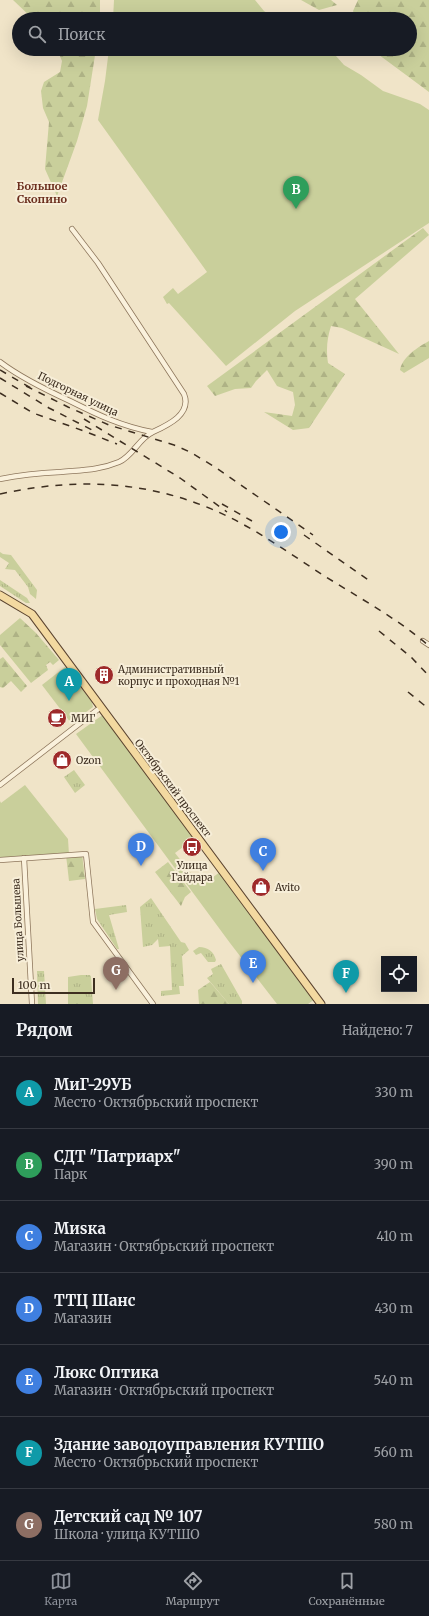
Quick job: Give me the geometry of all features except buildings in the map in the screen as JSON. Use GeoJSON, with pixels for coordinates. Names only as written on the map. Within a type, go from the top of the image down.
{"type":"FeatureCollection","features":[{"type":"Feature","properties":{"kind":"main road","name":"Октябрьский проспект"},"geometry":{"type":"LineString","coordinates":[[0,595],[32,614],[321,1004]]}},
{"type":"Feature","properties":{"kind":"street"},"geometry":{"type":"LineString","coordinates":[[0,479],[22,475],[97,469],[120,462],[152,432],[165,427],[181,414],[186,404],[184,394],[98,263],[72,229]]}},
{"type":"Feature","properties":{"kind":"street","name":"Подгорная улица"},"geometry":{"type":"LineString","coordinates":[[0,362],[53,393],[109,420],[126,427],[152,432]]}},
{"type":"Feature","properties":{"kind":"street"},"geometry":{"type":"LineString","coordinates":[[423,641],[429,645]]}},
{"type":"Feature","properties":{"kind":"street"},"geometry":{"type":"LineString","coordinates":[[0,785],[101,707]]}},
{"type":"Feature","properties":{"kind":"street"},"geometry":{"type":"LineString","coordinates":[[0,860],[86,854],[93,922],[153,1004]]}},
{"type":"Feature","properties":{"kind":"street","name":"улица Большева"},"geometry":{"type":"LineString","coordinates":[[24,858],[32,1004]]}},
{"type":"Feature","properties":{"kind":"green space"},"geometry":{"type":"Polygon","coordinates":[[[13,0],[100,0],[100,12],[26,12],[13,0]]]}},
{"type":"Feature","properties":{"kind":"green space"},"geometry":{"type":"Polygon","coordinates":[[[114,0],[255,0],[266,12],[113,12],[114,0]]]}},
{"type":"Feature","properties":{"kind":"green space"},"geometry":{"type":"Polygon","coordinates":[[[301,0],[331,0],[337,5],[319,10],[301,0]]]}},
{"type":"Feature","properties":{"kind":"green space"},"geometry":{"type":"Polygon","coordinates":[[[358,0],[429,0],[429,92],[380,56],[417,56],[417,12],[353,11],[358,0]]]}},
{"type":"Feature","properties":{"kind":"green space"},"geometry":{"type":"Polygon","coordinates":[[[60,56],[95,56],[87,106],[77,141],[57,196],[45,169],[49,122],[43,108],[41,91],[44,82],[60,72],[62,61],[60,56]]]}},
{"type":"Feature","properties":{"kind":"green space"},"geometry":{"type":"Polygon","coordinates":[[[108,56],[336,56],[344,65],[383,91],[420,104],[429,110],[429,223],[295,311],[226,366],[169,303],[167,304],[163,297],[173,288],[178,294],[207,272],[98,120],[108,56]]]}},
{"type":"Feature","properties":{"kind":"green space"},"geometry":{"type":"Polygon","coordinates":[[[423,228],[429,235],[355,299],[399,354],[342,328],[331,326],[327,344],[328,363],[345,374],[309,428],[293,430],[264,412],[292,416],[295,405],[293,392],[277,386],[267,370],[251,388],[235,389],[215,396],[207,386],[423,228]]]}},
{"type":"Feature","properties":{"kind":"green space"},"geometry":{"type":"Polygon","coordinates":[[[429,341],[429,358],[404,373],[400,370],[401,365],[407,357],[429,341]]]}},
{"type":"Feature","properties":{"kind":"green space"},"geometry":{"type":"Polygon","coordinates":[[[0,552],[11,555],[37,590],[36,599],[30,594],[28,587],[15,570],[5,569],[9,563],[0,557],[0,552]]]}},
{"type":"Feature","properties":{"kind":"green space"},"geometry":{"type":"Polygon","coordinates":[[[0,580],[27,598],[30,603],[26,603],[0,586],[0,580]]]}},
{"type":"Feature","properties":{"kind":"green space"},"geometry":{"type":"Polygon","coordinates":[[[20,618],[36,633],[59,660],[53,665],[50,662],[46,665],[48,670],[31,683],[0,645],[0,635],[20,618]]]}},
{"type":"Feature","properties":{"kind":"green space"},"geometry":{"type":"Polygon","coordinates":[[[3,657],[27,686],[21,692],[11,681],[3,688],[0,687],[0,659],[3,657]]]}},
{"type":"Feature","properties":{"kind":"green space"},"geometry":{"type":"Polygon","coordinates":[[[65,667],[92,702],[93,707],[71,723],[42,685],[65,667]]]}},
{"type":"Feature","properties":{"kind":"green space"},"geometry":{"type":"Polygon","coordinates":[[[104,714],[195,838],[175,853],[201,886],[220,872],[315,999],[308,1004],[277,1004],[230,943],[76,734],[104,714]]]}},
{"type":"Feature","properties":{"kind":"green space"},"geometry":{"type":"Polygon","coordinates":[[[74,770],[85,785],[75,793],[64,777],[74,770]]]}},
{"type":"Feature","properties":{"kind":"green space"},"geometry":{"type":"Polygon","coordinates":[[[25,785],[68,839],[69,855],[0,860],[0,801],[1,803],[25,785]]]}},
{"type":"Feature","properties":{"kind":"green space"},"geometry":{"type":"Polygon","coordinates":[[[82,854],[85,879],[69,881],[66,855],[82,854]]]}},
{"type":"Feature","properties":{"kind":"green space"},"geometry":{"type":"Polygon","coordinates":[[[168,862],[191,892],[185,897],[181,906],[155,872],[168,862]]]}},
{"type":"Feature","properties":{"kind":"green space"},"geometry":{"type":"Polygon","coordinates":[[[151,898],[181,942],[185,943],[189,950],[182,956],[184,986],[179,986],[180,994],[161,996],[161,991],[172,990],[170,946],[159,947],[158,939],[152,945],[143,947],[140,907],[151,898]]]}},
{"type":"Feature","properties":{"kind":"green space"},"geometry":{"type":"Polygon","coordinates":[[[126,905],[127,912],[109,915],[119,949],[117,949],[97,919],[95,909],[126,905]]]}},
{"type":"Feature","properties":{"kind":"green space"},"geometry":{"type":"Polygon","coordinates":[[[199,947],[210,950],[215,957],[215,962],[208,962],[201,953],[196,955],[193,951],[199,947]]]}},
{"type":"Feature","properties":{"kind":"green space"},"geometry":{"type":"Polygon","coordinates":[[[221,964],[242,1001],[242,1004],[229,1004],[207,978],[213,974],[211,969],[221,964]]]}},
{"type":"Feature","properties":{"kind":"green space"},"geometry":{"type":"Polygon","coordinates":[[[37,971],[44,971],[46,1004],[38,1004],[37,971]]]}},
{"type":"Feature","properties":{"kind":"green space"},"geometry":{"type":"Polygon","coordinates":[[[90,975],[91,977],[93,1004],[68,1004],[68,977],[90,975]]]}},
{"type":"Feature","properties":{"kind":"green space"},"geometry":{"type":"Polygon","coordinates":[[[210,982],[229,1004],[199,1004],[198,990],[210,982]]]}},
{"type":"Feature","properties":{"kind":"railway"},"geometry":{"type":"LineString","coordinates":[[0,370],[31,388]]}},
{"type":"Feature","properties":{"kind":"railway"},"geometry":{"type":"LineString","coordinates":[[0,378],[49,408],[96,432]]}},
{"type":"Feature","properties":{"kind":"railway"},"geometry":{"type":"LineString","coordinates":[[26,386],[109,425],[174,445],[190,452],[215,467],[313,535]]}},
{"type":"Feature","properties":{"kind":"railway"},"geometry":{"type":"LineString","coordinates":[[0,393],[33,413],[84,431]]}},
{"type":"Feature","properties":{"kind":"railway"},"geometry":{"type":"LineString","coordinates":[[84,419],[180,478],[227,512]]}},
{"type":"Feature","properties":{"kind":"railway"},"geometry":{"type":"LineString","coordinates":[[89,433],[117,444]]}},
{"type":"Feature","properties":{"kind":"railway"},"geometry":{"type":"LineString","coordinates":[[0,494],[32,488],[96,484],[126,486],[187,500],[217,511],[276,544],[391,617],[429,646]]}},
{"type":"Feature","properties":{"kind":"railway"},"geometry":{"type":"LineString","coordinates":[[222,504],[252,521]]}},
{"type":"Feature","properties":{"kind":"railway"},"geometry":{"type":"LineString","coordinates":[[304,535],[370,581]]}},
{"type":"Feature","properties":{"kind":"railway"},"geometry":{"type":"LineString","coordinates":[[379,631],[411,657],[429,676]]}},
{"type":"Feature","properties":{"kind":"railway"},"geometry":{"type":"LineString","coordinates":[[408,692],[429,709]]}},
{"type":"Feature","properties":{"kind":"place","name":"СДТ \"Патриарх\""},"geometry":{"type":"Point","coordinates":[296,209]}},
{"type":"Feature","properties":{"kind":"place","name":"Административный корпус и проходная №1"},"geometry":{"type":"Point","coordinates":[104,675]}},
{"type":"Feature","properties":{"kind":"place","name":"МиГ-29УБ"},"geometry":{"type":"Point","coordinates":[69,701]}},
{"type":"Feature","properties":{"kind":"place","name":"МИГ"},"geometry":{"type":"Point","coordinates":[57,718]}},
{"type":"Feature","properties":{"kind":"place","name":"Ozon"},"geometry":{"type":"Point","coordinates":[62,760]}},
{"type":"Feature","properties":{"kind":"place","name":"Улица Гайдара"},"geometry":{"type":"Point","coordinates":[192,847]}},
{"type":"Feature","properties":{"kind":"place","name":"ТТЦ Шанс"},"geometry":{"type":"Point","coordinates":[141,866]}},
{"type":"Feature","properties":{"kind":"place","name":"Миsка"},"geometry":{"type":"Point","coordinates":[263,871]}},
{"type":"Feature","properties":{"kind":"place","name":"Avito"},"geometry":{"type":"Point","coordinates":[261,887]}},
{"type":"Feature","properties":{"kind":"place","name":"Люкс Оптика"},"geometry":{"type":"Point","coordinates":[253,983]}},
{"type":"Feature","properties":{"kind":"place","name":"Детский сад № 107"},"geometry":{"type":"Point","coordinates":[116,990]}},
{"type":"Feature","properties":{"kind":"place","name":"Здание заводоуправления КУТШО"},"geometry":{"type":"Point","coordinates":[346,993]}},
{"type":"Feature","properties":{"kind":"district","name":"Большое Скопино"},"geometry":{"type":"Point","coordinates":[42,192]}}]}
